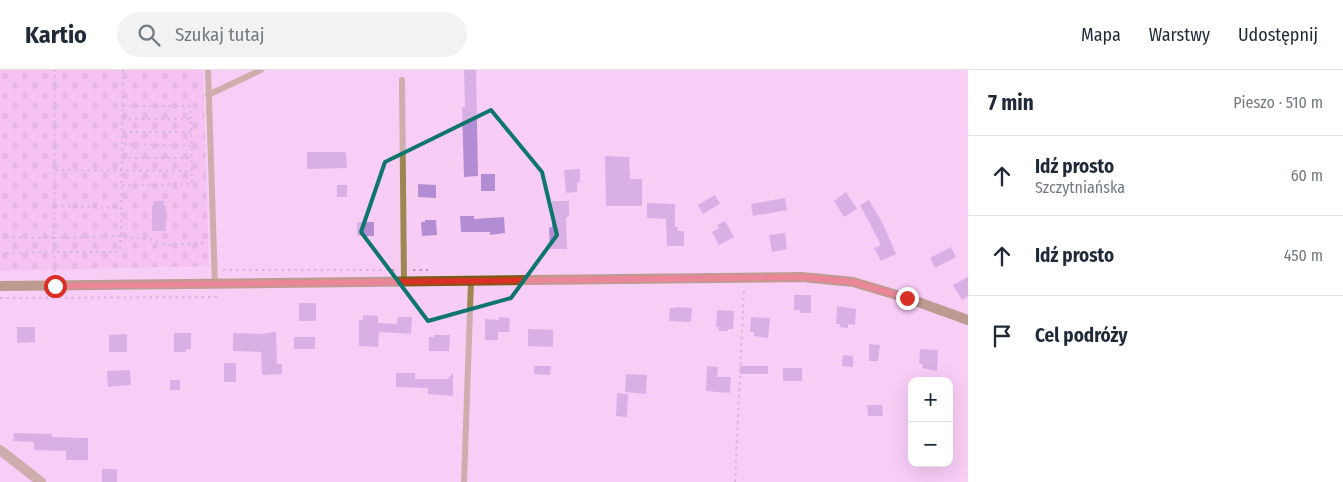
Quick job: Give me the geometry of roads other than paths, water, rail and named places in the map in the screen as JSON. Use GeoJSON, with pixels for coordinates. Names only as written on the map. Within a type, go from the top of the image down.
{"type":"FeatureCollection","features":[{"type":"Feature","properties":{"kind":"street"},"geometry":{"type":"LineString","coordinates":[[0,286],[802,277],[853,282],[907,298],[968,320]]}},
{"type":"Feature","properties":{"kind":"street"},"geometry":{"type":"LineString","coordinates":[[0,450],[41,482]]}},
{"type":"Feature","properties":{"kind":"lane"},"geometry":{"type":"LineString","coordinates":[[208,70],[215,285]]}},
{"type":"Feature","properties":{"kind":"lane"},"geometry":{"type":"LineString","coordinates":[[208,95],[261,70]]}},
{"type":"Feature","properties":{"kind":"lane"},"geometry":{"type":"LineString","coordinates":[[402,80],[404,282]]}},
{"type":"Feature","properties":{"kind":"lane"},"geometry":{"type":"LineString","coordinates":[[464,482],[471,281]]}}]}
